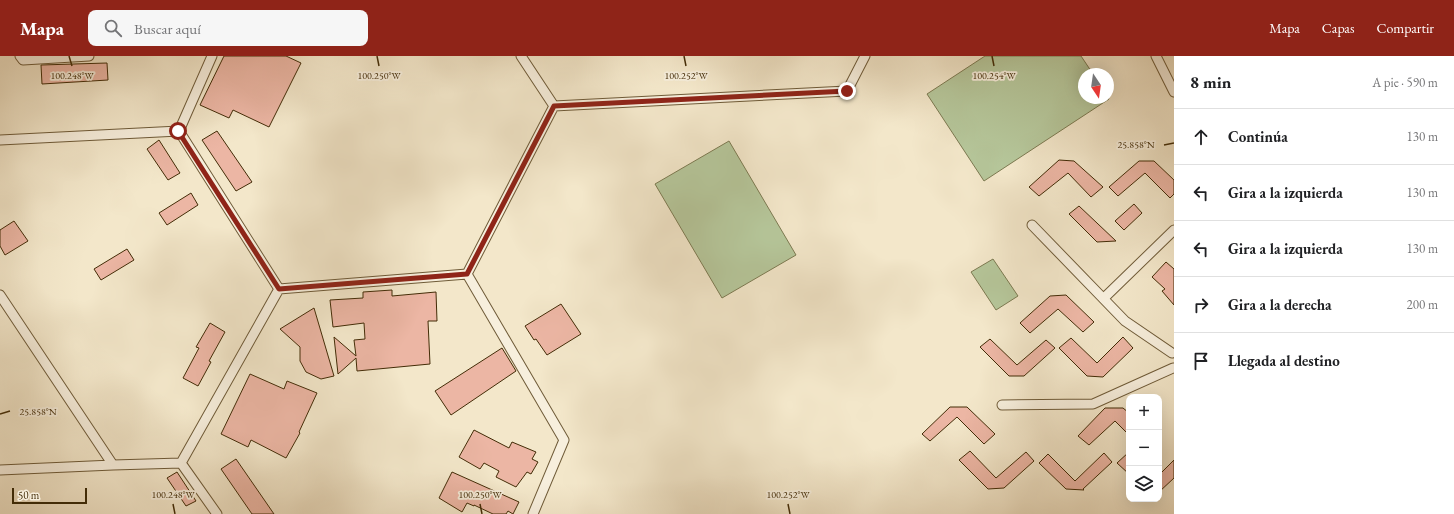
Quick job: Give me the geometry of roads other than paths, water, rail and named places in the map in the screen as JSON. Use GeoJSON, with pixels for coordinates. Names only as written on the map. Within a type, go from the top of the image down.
{"type":"FeatureCollection","features":[{"type":"Feature","properties":{"kind":"street"},"geometry":{"type":"LineString","coordinates":[[20,56],[23,60],[89,56]]}},
{"type":"Feature","properties":{"kind":"street"},"geometry":{"type":"LineString","coordinates":[[178,131],[212,56]]}},
{"type":"Feature","properties":{"kind":"street"},"geometry":{"type":"LineString","coordinates":[[521,56],[554,106]]}},
{"type":"Feature","properties":{"kind":"street"},"geometry":{"type":"LineString","coordinates":[[554,106],[847,91],[864,56]]}},
{"type":"Feature","properties":{"kind":"street"},"geometry":{"type":"LineString","coordinates":[[1156,56],[1174,92]]}},
{"type":"Feature","properties":{"kind":"street"},"geometry":{"type":"LineString","coordinates":[[467,274],[554,106]]}},
{"type":"Feature","properties":{"kind":"street"},"geometry":{"type":"LineString","coordinates":[[0,140],[178,131]]}},
{"type":"Feature","properties":{"kind":"street"},"geometry":{"type":"LineString","coordinates":[[178,131],[279,289]]}},
{"type":"Feature","properties":{"kind":"street"},"geometry":{"type":"LineString","coordinates":[[1002,405],[1093,404],[1173,369],[1171,363],[1173,352],[1125,321],[1032,225]]}},
{"type":"Feature","properties":{"kind":"street"},"geometry":{"type":"LineString","coordinates":[[1104,298],[1174,230]]}},
{"type":"Feature","properties":{"kind":"street"},"geometry":{"type":"LineString","coordinates":[[279,289],[467,274]]}},
{"type":"Feature","properties":{"kind":"street"},"geometry":{"type":"LineString","coordinates":[[467,274],[564,440],[533,514]]}},
{"type":"Feature","properties":{"kind":"street"},"geometry":{"type":"LineString","coordinates":[[181,463],[279,289]]}},
{"type":"Feature","properties":{"kind":"street"},"geometry":{"type":"LineString","coordinates":[[0,295],[113,465]]}},
{"type":"Feature","properties":{"kind":"street"},"geometry":{"type":"LineString","coordinates":[[0,470],[181,463]]}},
{"type":"Feature","properties":{"kind":"street"},"geometry":{"type":"LineString","coordinates":[[181,463],[217,514]]}}]}
